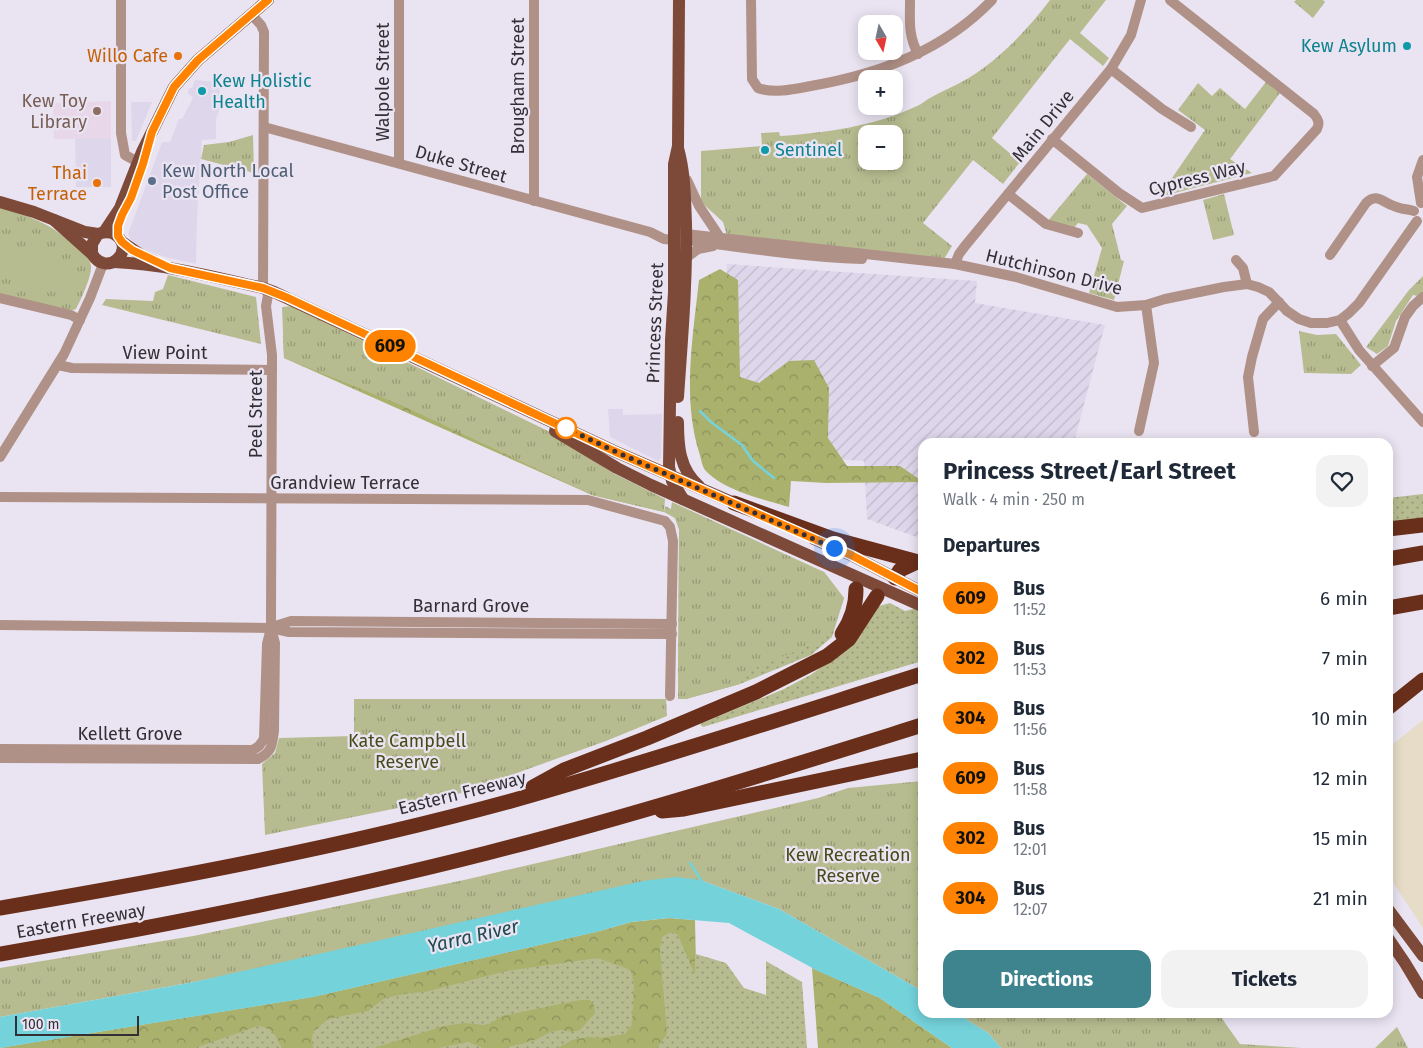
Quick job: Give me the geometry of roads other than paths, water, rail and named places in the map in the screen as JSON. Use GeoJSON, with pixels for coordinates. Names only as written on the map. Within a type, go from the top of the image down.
{"type":"FeatureCollection","features":[{"type":"Feature","properties":{"kind":"highway"},"geometry":{"type":"LineString","coordinates":[[734,503],[833,539],[918,562]]}},
{"type":"Feature","properties":{"kind":"highway"},"geometry":{"type":"LineString","coordinates":[[1393,528],[1423,525]]}},
{"type":"Feature","properties":{"kind":"highway"},"geometry":{"type":"LineString","coordinates":[[1393,559],[1423,553]]}},
{"type":"Feature","properties":{"kind":"highway"},"geometry":{"type":"LineString","coordinates":[[896,578],[900,570],[918,564]]}},
{"type":"Feature","properties":{"kind":"highway"},"geometry":{"type":"LineString","coordinates":[[811,665],[828,650],[852,618],[856,601],[854,582]]}},
{"type":"Feature","properties":{"kind":"highway"},"geometry":{"type":"LineString","coordinates":[[510,801],[564,770],[690,721],[811,665],[849,639],[880,592]]}},
{"type":"Feature","properties":{"kind":"highway"},"geometry":{"type":"LineString","coordinates":[[1393,607],[1423,602]]}},
{"type":"Feature","properties":{"kind":"highway","name":"Eastern Freeway"},"geometry":{"type":"LineString","coordinates":[[0,908],[254,862],[510,801],[610,772],[918,675]]}},
{"type":"Feature","properties":{"kind":"highway"},"geometry":{"type":"LineString","coordinates":[[1393,704],[1423,680]]}},
{"type":"Feature","properties":{"kind":"highway","name":"Eastern Freeway"},"geometry":{"type":"LineString","coordinates":[[0,954],[235,912],[488,853],[631,813],[918,726]]}},
{"type":"Feature","properties":{"kind":"highway"},"geometry":{"type":"LineString","coordinates":[[631,813],[684,809],[918,760]]}},
{"type":"Feature","properties":{"kind":"main road","name":"Princess Street"},"geometry":{"type":"LineString","coordinates":[[679,0],[678,146],[674,164],[680,236],[686,258],[686,293],[678,396],[678,436],[681,459],[685,468],[690,477],[705,490]]}},
{"type":"Feature","properties":{"kind":"main road"},"geometry":{"type":"LineString","coordinates":[[92,254],[92,244],[120,208],[166,100],[188,69],[265,1]]}},
{"type":"Feature","properties":{"kind":"main road"},"geometry":{"type":"LineString","coordinates":[[109,263],[122,253],[118,226],[131,198],[152,132]]}},
{"type":"Feature","properties":{"kind":"main road","name":"Princess Street"},"geometry":{"type":"LineString","coordinates":[[678,146],[684,167],[670,476],[676,490],[683,499]]}},
{"type":"Feature","properties":{"kind":"main road"},"geometry":{"type":"LineString","coordinates":[[0,202],[34,212],[85,232],[113,233],[141,255],[170,268]]}},
{"type":"Feature","properties":{"kind":"main road"},"geometry":{"type":"LineString","coordinates":[[54,220],[92,254],[95,259],[109,263],[137,263],[170,268],[266,289],[485,392],[851,555],[918,590]]}},
{"type":"Feature","properties":{"kind":"main road"},"geometry":{"type":"LineString","coordinates":[[485,392],[617,468],[854,582],[918,605]]}},
{"type":"Feature","properties":{"kind":"main road"},"geometry":{"type":"LineString","coordinates":[[880,592],[896,578]]}},
{"type":"Feature","properties":{"kind":"main road"},"geometry":{"type":"LineString","coordinates":[[1393,916],[1423,956]]}},
{"type":"Feature","properties":{"kind":"main road"},"geometry":{"type":"LineString","coordinates":[[1393,945],[1423,993]]}},
{"type":"Feature","properties":{"kind":"street"},"geometry":{"type":"LineString","coordinates":[[121,0],[121,133],[124,155],[138,162]]}},
{"type":"Feature","properties":{"kind":"street","name":"Walpole Street"},"geometry":{"type":"LineString","coordinates":[[399,0],[399,163]]}},
{"type":"Feature","properties":{"kind":"street","name":"Brougham Street"},"geometry":{"type":"LineString","coordinates":[[534,0],[534,201]]}},
{"type":"Feature","properties":{"kind":"street"},"geometry":{"type":"LineString","coordinates":[[751,0],[751,73],[755,85],[762,90],[821,84],[869,74],[934,46],[960,28],[992,0]]}},
{"type":"Feature","properties":{"kind":"street"},"geometry":{"type":"LineString","coordinates":[[910,0],[910,34],[918,54]]}},
{"type":"Feature","properties":{"kind":"street","name":"Main Drive"},"geometry":{"type":"LineString","coordinates":[[955,264],[965,246],[1111,69],[1131,35],[1141,0]]}},
{"type":"Feature","properties":{"kind":"street","name":"Cypress Way"},"geometry":{"type":"LineString","coordinates":[[1052,139],[1119,193],[1142,208],[1274,176],[1317,130],[1319,124],[1314,114],[1170,0]]}},
{"type":"Feature","properties":{"kind":"street","name":"Peel Street"},"geometry":{"type":"LineString","coordinates":[[251,14],[264,32],[266,306],[272,343],[271,628],[267,644],[265,730],[264,739],[259,746]]}},
{"type":"Feature","properties":{"kind":"street"},"geometry":{"type":"LineString","coordinates":[[1111,69],[1162,109],[1191,127]]}},
{"type":"Feature","properties":{"kind":"street","name":"Duke Street"},"geometry":{"type":"LineString","coordinates":[[264,127],[650,232],[664,239],[680,236]]}},
{"type":"Feature","properties":{"kind":"street"},"geometry":{"type":"LineString","coordinates":[[1422,160],[1417,177],[1420,212],[1359,303],[1340,320],[1349,337],[1372,366],[1423,422]]}},
{"type":"Feature","properties":{"kind":"street"},"geometry":{"type":"LineString","coordinates":[[684,167],[690,190],[721,241]]}},
{"type":"Feature","properties":{"kind":"street"},"geometry":{"type":"LineString","coordinates":[[1008,194],[1046,224],[1078,233]]}},
{"type":"Feature","properties":{"kind":"street"},"geometry":{"type":"LineString","coordinates":[[1330,255],[1366,203],[1371,199],[1380,198],[1394,207],[1420,212]]}},
{"type":"Feature","properties":{"kind":"street","name":"Hutchinson Drive"},"geometry":{"type":"LineString","coordinates":[[680,236],[815,257],[888,258],[955,264],[1016,277],[1117,307],[1146,305],[1214,289],[1247,284],[1258,286],[1269,292],[1287,311],[1298,319],[1311,324],[1340,320]]}},
{"type":"Feature","properties":{"kind":"street","name":"Hutchinson Drive"},"geometry":{"type":"LineString","coordinates":[[686,258],[698,249],[721,241]]}},
{"type":"Feature","properties":{"kind":"street"},"geometry":{"type":"LineString","coordinates":[[1236,260],[1243,268],[1247,284]]}},
{"type":"Feature","properties":{"kind":"street"},"geometry":{"type":"LineString","coordinates":[[0,458],[58,366],[109,263]]}},
{"type":"Feature","properties":{"kind":"street"},"geometry":{"type":"LineString","coordinates":[[1372,366],[1394,348],[1405,317],[1423,297]]}},
{"type":"Feature","properties":{"kind":"street"},"geometry":{"type":"LineString","coordinates":[[0,298],[71,315],[80,320]]}},
{"type":"Feature","properties":{"kind":"street"},"geometry":{"type":"LineString","coordinates":[[1254,432],[1248,377],[1263,320],[1279,302]]}},
{"type":"Feature","properties":{"kind":"street"},"geometry":{"type":"LineString","coordinates":[[1139,432],[1154,363],[1146,305]]}},
{"type":"Feature","properties":{"kind":"street","name":"View Point"},"geometry":{"type":"LineString","coordinates":[[58,366],[72,368],[272,370]]}},
{"type":"Feature","properties":{"kind":"street","name":"Grandview Terrace"},"geometry":{"type":"LineString","coordinates":[[0,496],[588,500],[665,521],[670,527],[673,541],[672,629]]}},
{"type":"Feature","properties":{"kind":"street","name":"Barnard Grove"},"geometry":{"type":"LineString","coordinates":[[0,625],[271,628],[289,632],[672,629]]}},
{"type":"Feature","properties":{"kind":"street","name":"Peel Street"},"geometry":{"type":"LineString","coordinates":[[248,760],[258,759],[268,754],[272,743],[275,643],[271,628]]}},
{"type":"Feature","properties":{"kind":"street"},"geometry":{"type":"LineString","coordinates":[[670,696],[672,629]]}},
{"type":"Feature","properties":{"kind":"street","name":"Kellett Grove"},"geometry":{"type":"LineString","coordinates":[[0,749],[253,750],[259,746]]}},
{"type":"Feature","properties":{"kind":"street","name":"Kellett Grove"},"geometry":{"type":"LineString","coordinates":[[0,758],[248,760]]}},
{"type":"Feature","properties":{"kind":"water","name":"Yarra River"},"geometry":{"type":"Polygon","coordinates":[[[676,877],[700,880],[779,909],[918,989],[918,1018],[964,1018],[988,1033],[1001,1048],[952,1048],[880,998],[818,971],[729,923],[669,918],[631,922],[596,932],[313,997],[0,1048],[0,1017],[194,982],[643,881],[676,877]]]}},
{"type":"Feature","properties":{"kind":"waterway"},"geometry":{"type":"LineString","coordinates":[[700,411],[711,422],[742,445],[753,461],[774,478]]}},
{"type":"Feature","properties":{"kind":"waterway"},"geometry":{"type":"LineString","coordinates":[[690,863],[703,883]]}},
{"type":"Feature","properties":{"kind":"place","name":"Kew Asylum"},"geometry":{"type":"Point","coordinates":[1407,46]}},
{"type":"Feature","properties":{"kind":"place","name":"Willo Cafe"},"geometry":{"type":"Point","coordinates":[178,56]}},
{"type":"Feature","properties":{"kind":"place","name":"Kew Holistic Health"},"geometry":{"type":"Point","coordinates":[202,91]}},
{"type":"Feature","properties":{"kind":"place","name":"Kew Toy Library"},"geometry":{"type":"Point","coordinates":[97,111]}},
{"type":"Feature","properties":{"kind":"place","name":"Sentinel"},"geometry":{"type":"Point","coordinates":[765,150]}},
{"type":"Feature","properties":{"kind":"place","name":"Kew North Local Post Office"},"geometry":{"type":"Point","coordinates":[152,181]}},
{"type":"Feature","properties":{"kind":"place","name":"Thai Terrace"},"geometry":{"type":"Point","coordinates":[97,183]}},
{"type":"Feature","properties":{"kind":"park label","name":"Kate Campbell Reserve"},"geometry":{"type":"Point","coordinates":[407,751]}},
{"type":"Feature","properties":{"kind":"park label","name":"Kew Recreation Reserve"},"geometry":{"type":"Point","coordinates":[848,865]}}]}
